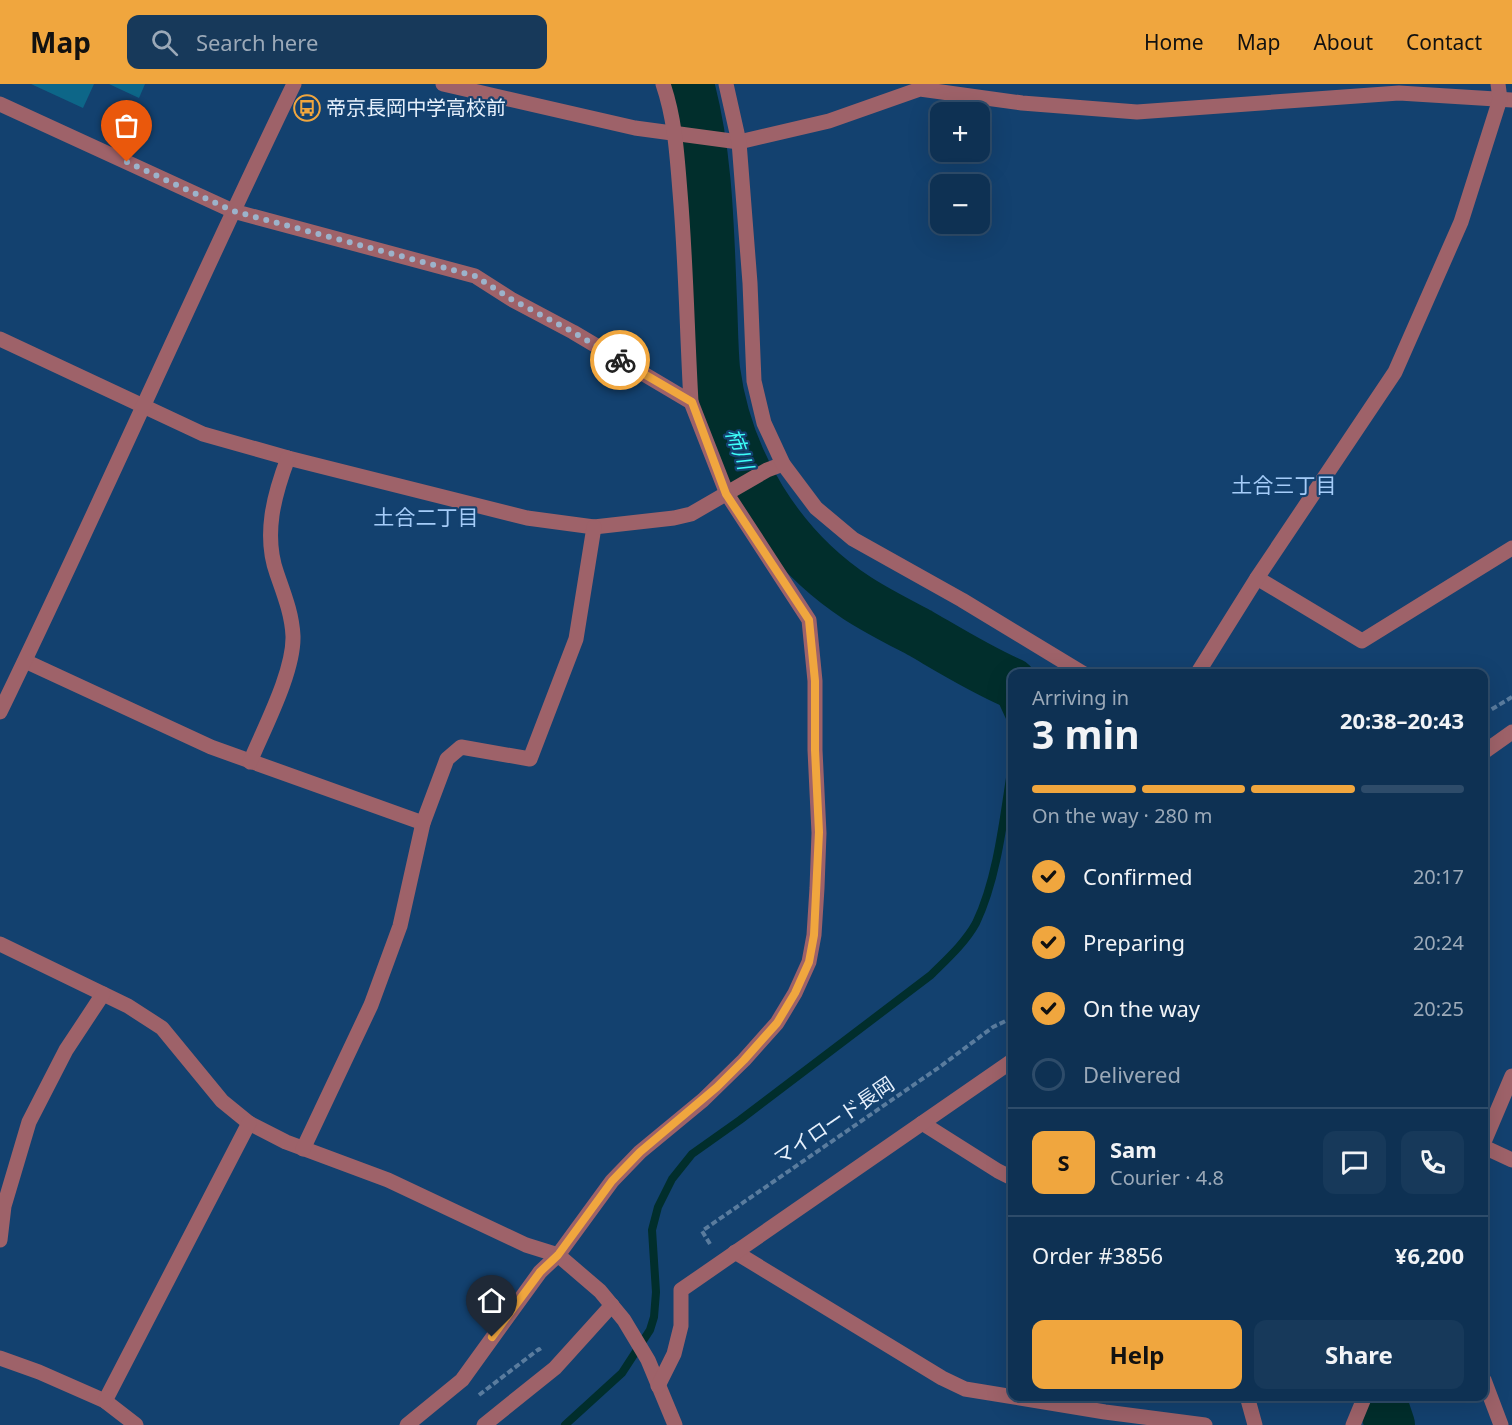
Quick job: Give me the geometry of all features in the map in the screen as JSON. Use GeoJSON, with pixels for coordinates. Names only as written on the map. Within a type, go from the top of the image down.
{"type":"FeatureCollection","features":[{"type":"Feature","properties":{"kind":"street"},"geometry":{"type":"LineString","coordinates":[[0,712],[294,84]]}},
{"type":"Feature","properties":{"kind":"street"},"geometry":{"type":"LineString","coordinates":[[443,84],[634,129],[739,142],[830,121],[920,87],[1022,103],[1137,112],[1398,93],[1503,94],[1461,222],[1395,372],[1257,578],[1200,669]]}},
{"type":"Feature","properties":{"kind":"street"},"geometry":{"type":"LineString","coordinates":[[407,1425],[462,1380],[540,1272],[558,1255],[612,1181],[640,1152],[703,1100],[744,1060],[777,1023],[795,993],[809,962],[814,935],[819,832],[815,750],[815,681],[809,620],[730,491],[692,402],[686,264],[675,134],[671,107],[663,84]]}},
{"type":"Feature","properties":{"kind":"street"},"geometry":{"type":"LineString","coordinates":[[726,84],[739,142],[750,283],[754,381],[764,423],[783,464],[816,508],[853,539],[962,600],[1076,669]]}},
{"type":"Feature","properties":{"kind":"street"},"geometry":{"type":"LineString","coordinates":[[0,104],[233,211],[475,276],[511,299],[573,332],[692,402]]}},
{"type":"Feature","properties":{"kind":"street"},"geometry":{"type":"LineString","coordinates":[[0,339],[203,434],[288,458],[527,518],[594,527],[674,518],[692,514],[767,470],[783,464]]}},
{"type":"Feature","properties":{"kind":"street"},"geometry":{"type":"LineString","coordinates":[[250,762],[283,682],[290,660],[293,637],[287,600],[276,573],[271,551],[270,534],[273,504],[288,458]]}},
{"type":"Feature","properties":{"kind":"street"},"geometry":{"type":"LineString","coordinates":[[303,1149],[371,1005],[400,926],[423,823],[447,759],[462,747],[530,759],[576,639],[594,527]]}},
{"type":"Feature","properties":{"kind":"street"},"geometry":{"type":"LineString","coordinates":[[1257,578],[1362,641],[1512,548]]}},
{"type":"Feature","properties":{"kind":"street"},"geometry":{"type":"LineString","coordinates":[[25,661],[211,747],[423,823]]}},
{"type":"Feature","properties":{"kind":"street"},"geometry":{"type":"LineString","coordinates":[[1488,749],[1512,732]]}},
{"type":"Feature","properties":{"kind":"street"},"geometry":{"type":"LineString","coordinates":[[0,944],[103,994],[162,1028],[210,1088],[235,1113],[249,1123],[303,1149],[388,1179],[526,1245],[558,1255],[579,1272],[624,1320],[648,1360],[675,1425]]}},
{"type":"Feature","properties":{"kind":"street"},"geometry":{"type":"LineString","coordinates":[[0,1240],[4,1206],[29,1122],[66,1050],[103,994]]}},
{"type":"Feature","properties":{"kind":"street"},"geometry":{"type":"LineString","coordinates":[[657,1386],[674,1354],[681,1326],[681,1290],[1008,1064]]}},
{"type":"Feature","properties":{"kind":"street"},"geometry":{"type":"LineString","coordinates":[[1488,1133],[1512,1076]]}},
{"type":"Feature","properties":{"kind":"street"},"geometry":{"type":"LineString","coordinates":[[105,1401],[249,1123]]}},
{"type":"Feature","properties":{"kind":"street"},"geometry":{"type":"LineString","coordinates":[[922,1123],[1008,1176]]}},
{"type":"Feature","properties":{"kind":"street"},"geometry":{"type":"LineString","coordinates":[[1488,1150],[1512,1160]]}},
{"type":"Feature","properties":{"kind":"street"},"geometry":{"type":"LineString","coordinates":[[728,1256],[878,1337],[942,1378],[964,1389],[1008,1399]]}},
{"type":"Feature","properties":{"kind":"street"},"geometry":{"type":"LineString","coordinates":[[484,1425],[555,1368],[612,1305]]}},
{"type":"Feature","properties":{"kind":"street"},"geometry":{"type":"LineString","coordinates":[[0,1358],[39,1372],[105,1401],[136,1425]]}},
{"type":"Feature","properties":{"kind":"street"},"geometry":{"type":"LineString","coordinates":[[1488,1391],[1501,1425]]}},
{"type":"Feature","properties":{"kind":"street"},"geometry":{"type":"LineString","coordinates":[[1019,1401],[1102,1419],[1205,1425]]}},
{"type":"Feature","properties":{"kind":"street"},"geometry":{"type":"LineString","coordinates":[[1248,1401],[1255,1425]]}},
{"type":"Feature","properties":{"kind":"street"},"geometry":{"type":"LineString","coordinates":[[1353,1425],[1363,1401]]}},
{"type":"Feature","properties":{"kind":"path"},"geometry":{"type":"LineString","coordinates":[[1488,712],[1512,697]]}},
{"type":"Feature","properties":{"kind":"path","name":"マイロード長岡"},"geometry":{"type":"LineString","coordinates":[[728,1256],[702,1231],[941,1066],[993,1027],[1008,1020]]}},
{"type":"Feature","properties":{"kind":"building"},"geometry":{"type":"Polygon","coordinates":[[[31,84],[94,84],[83,108],[31,84]]]}},
{"type":"Feature","properties":{"kind":"building"},"geometry":{"type":"Polygon","coordinates":[[[109,84],[145,84],[139,98],[109,84]]]}},
{"type":"Feature","properties":{"kind":"waterway","name":"柿川"},"geometry":{"type":"LineString","coordinates":[[689,84],[704,164],[715,369],[721,403],[731,436],[761,499],[804,554],[857,598],[1008,681]]}},
{"type":"Feature","properties":{"kind":"waterway"},"geometry":{"type":"LineString","coordinates":[[989,672],[1008,714]]}},
{"type":"Feature","properties":{"kind":"waterway"},"geometry":{"type":"LineString","coordinates":[[565,1425],[622,1373],[650,1330],[654,1317],[656,1292],[652,1230],[658,1207],[672,1179],[692,1154],[931,975],[967,937],[976,923],[990,886],[1008,792]]}},
{"type":"Feature","properties":{"kind":"waterway","name":"柿川"},"geometry":{"type":"LineString","coordinates":[[1384,1407],[1390,1425]]}},
{"type":"Feature","properties":{"kind":"way so far"},"geometry":{"type":"LineString","coordinates":[[127,162],[233,211],[475,276],[511,299],[620,360]]}},
{"type":"Feature","properties":{"kind":"place","name":"帝京長岡中学高校前"},"geometry":{"type":"Point","coordinates":[307,108]}},
{"type":"Feature","properties":{"kind":"district","name":"土合三丁目"},"geometry":{"type":"Point","coordinates":[1284,486]}},
{"type":"Feature","properties":{"kind":"district","name":"土合二丁目"},"geometry":{"type":"Point","coordinates":[426,518]}},
{"type":"Feature","properties":{"kind":"route"},"geometry":{"type":"LineString","coordinates":[[492,1337],[540,1272],[558,1255],[612,1181],[640,1152],[717,1087],[777,1023],[795,993],[809,962],[814,935],[819,832],[815,750],[815,681],[809,620],[726,494],[692,402],[620,360]]}}]}
